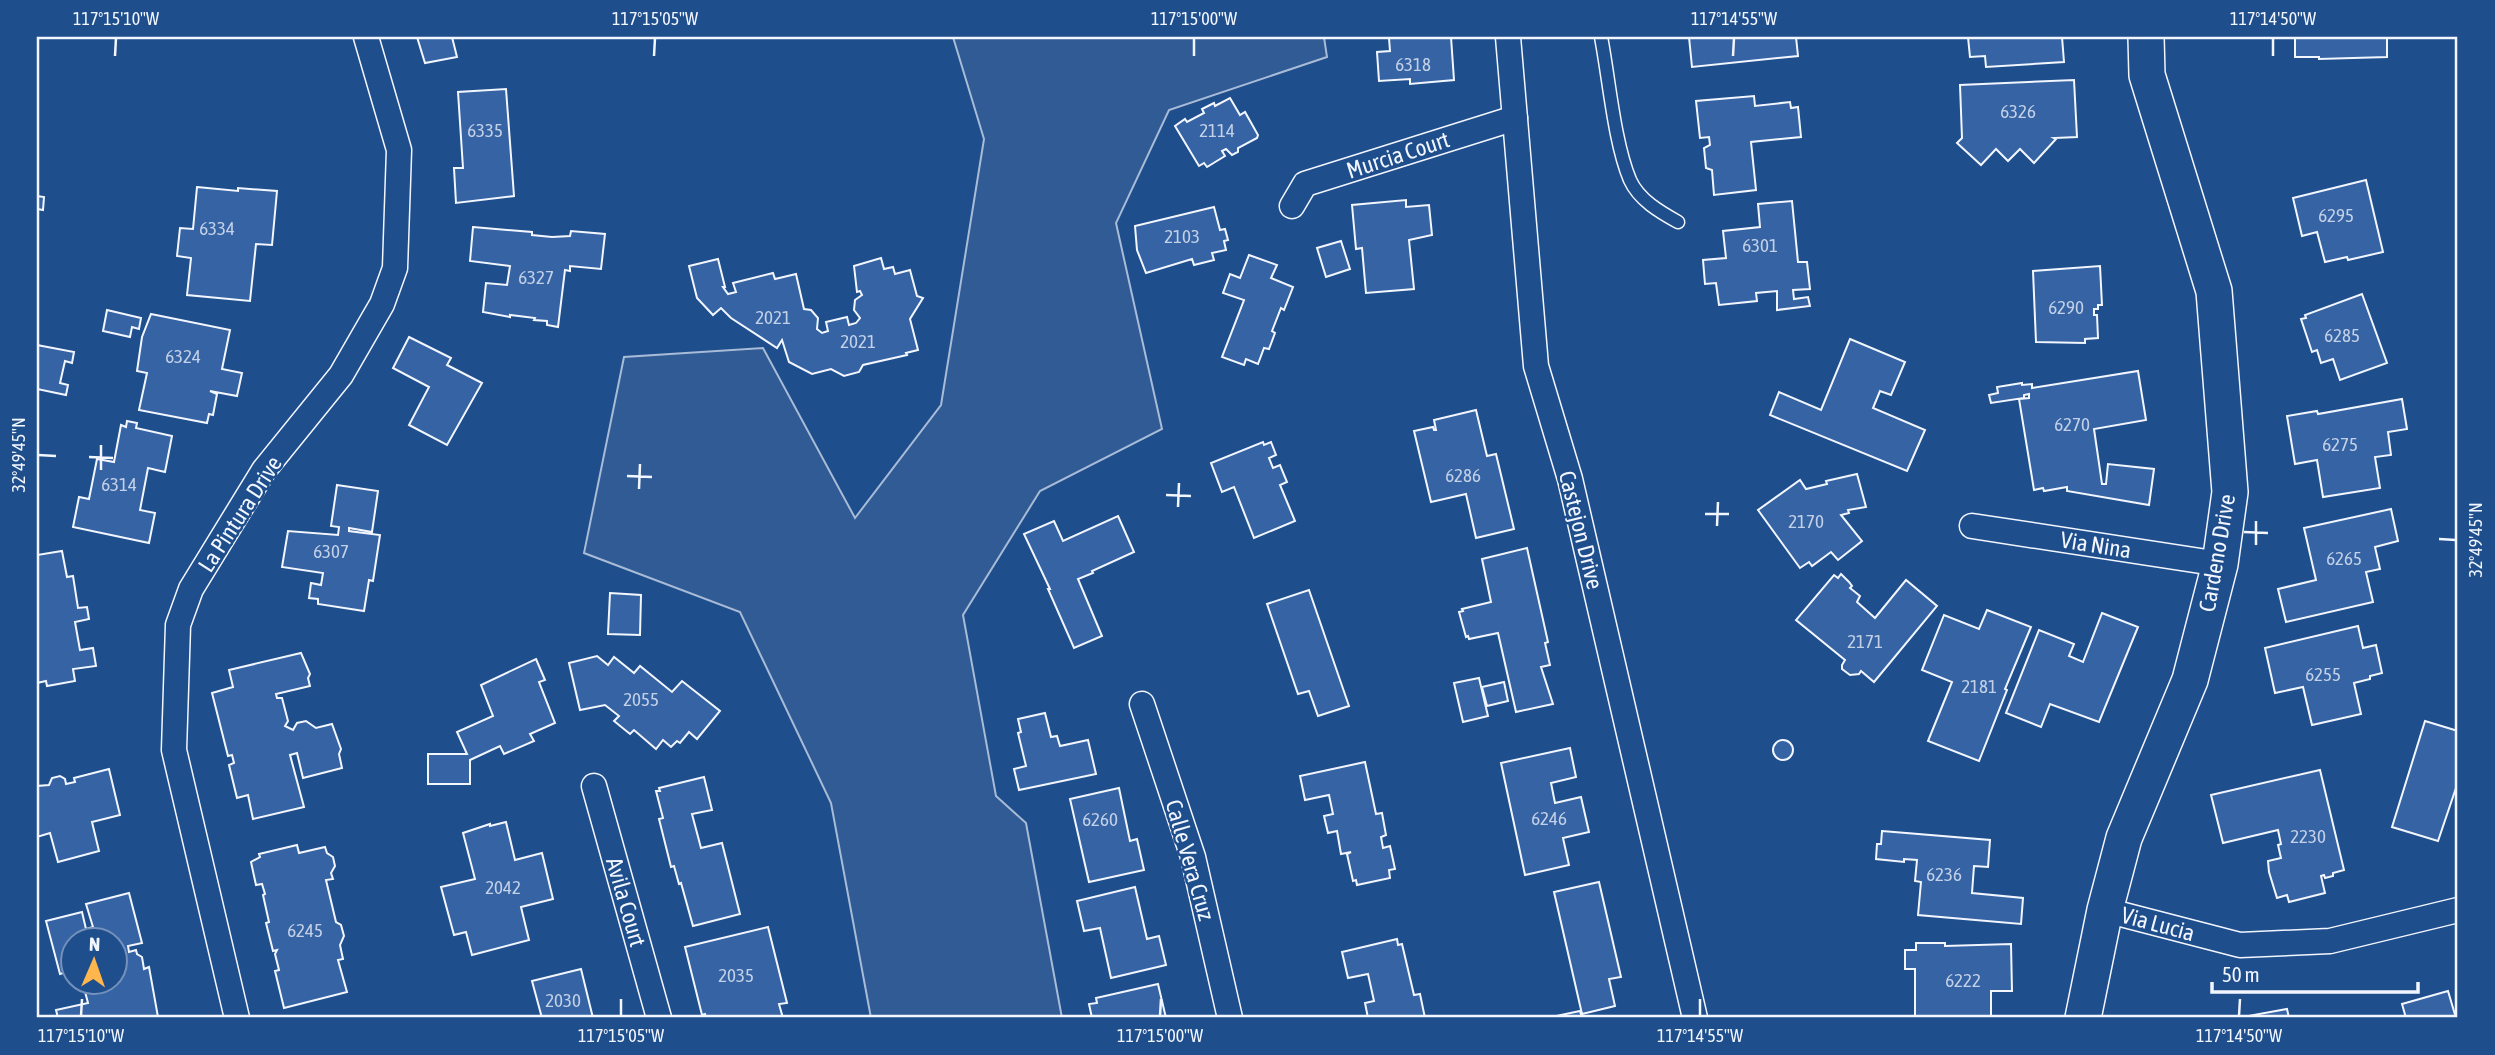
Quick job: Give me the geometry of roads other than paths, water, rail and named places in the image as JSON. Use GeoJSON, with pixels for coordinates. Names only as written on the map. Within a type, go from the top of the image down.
{"type":"FeatureCollection","features":[{"type":"Feature","properties":{"kind":"street","name":"La Pintura Drive"},"geometry":{"type":"LineString","coordinates":[[237,1018],[174,750],[178,625],[191,589],[264,471],[341,375],[382,304],[395,268],[399,150],[366,37]]}},
{"type":"Feature","properties":{"kind":"street","name":"Castejon Drive"},"geometry":{"type":"LineString","coordinates":[[1508,37],[1536,366],[1570,479],[1695,1018]]}},
{"type":"Feature","properties":{"kind":"street","name":"Cardeno Drive"},"geometry":{"type":"LineString","coordinates":[[2084,1018],[2105,910],[2124,838],[2190,680],[2220,564],[2230,492],[2214,291],[2147,75],[2146,37]]}},
{"type":"Feature","properties":{"kind":"street","name":"Murcia Court"},"geometry":{"type":"LineString","coordinates":[[1292,206],[1305,184],[1515,118]]}},
{"type":"Feature","properties":{"kind":"street","name":"Via Nina"},"geometry":{"type":"LineString","coordinates":[[1972,526],[2220,564]]}},
{"type":"Feature","properties":{"kind":"street","name":"Calle Vera Cruz"},"geometry":{"type":"LineString","coordinates":[[1142,705],[1193,857],[1230,1018]]}},
{"type":"Feature","properties":{"kind":"street","name":"Avila Court"},"geometry":{"type":"LineString","coordinates":[[594,786],[659,1018]]}},
{"type":"Feature","properties":{"kind":"street","name":"Via Lucia"},"geometry":{"type":"LineString","coordinates":[[2105,910],[2240,945],[2330,942],[2458,910]]}},
{"type":"Feature","properties":{"kind":"lane"},"geometry":{"type":"LineString","coordinates":[[1601,37],[1620,145],[1631,182],[1653,208],[1678,222]]}}]}
